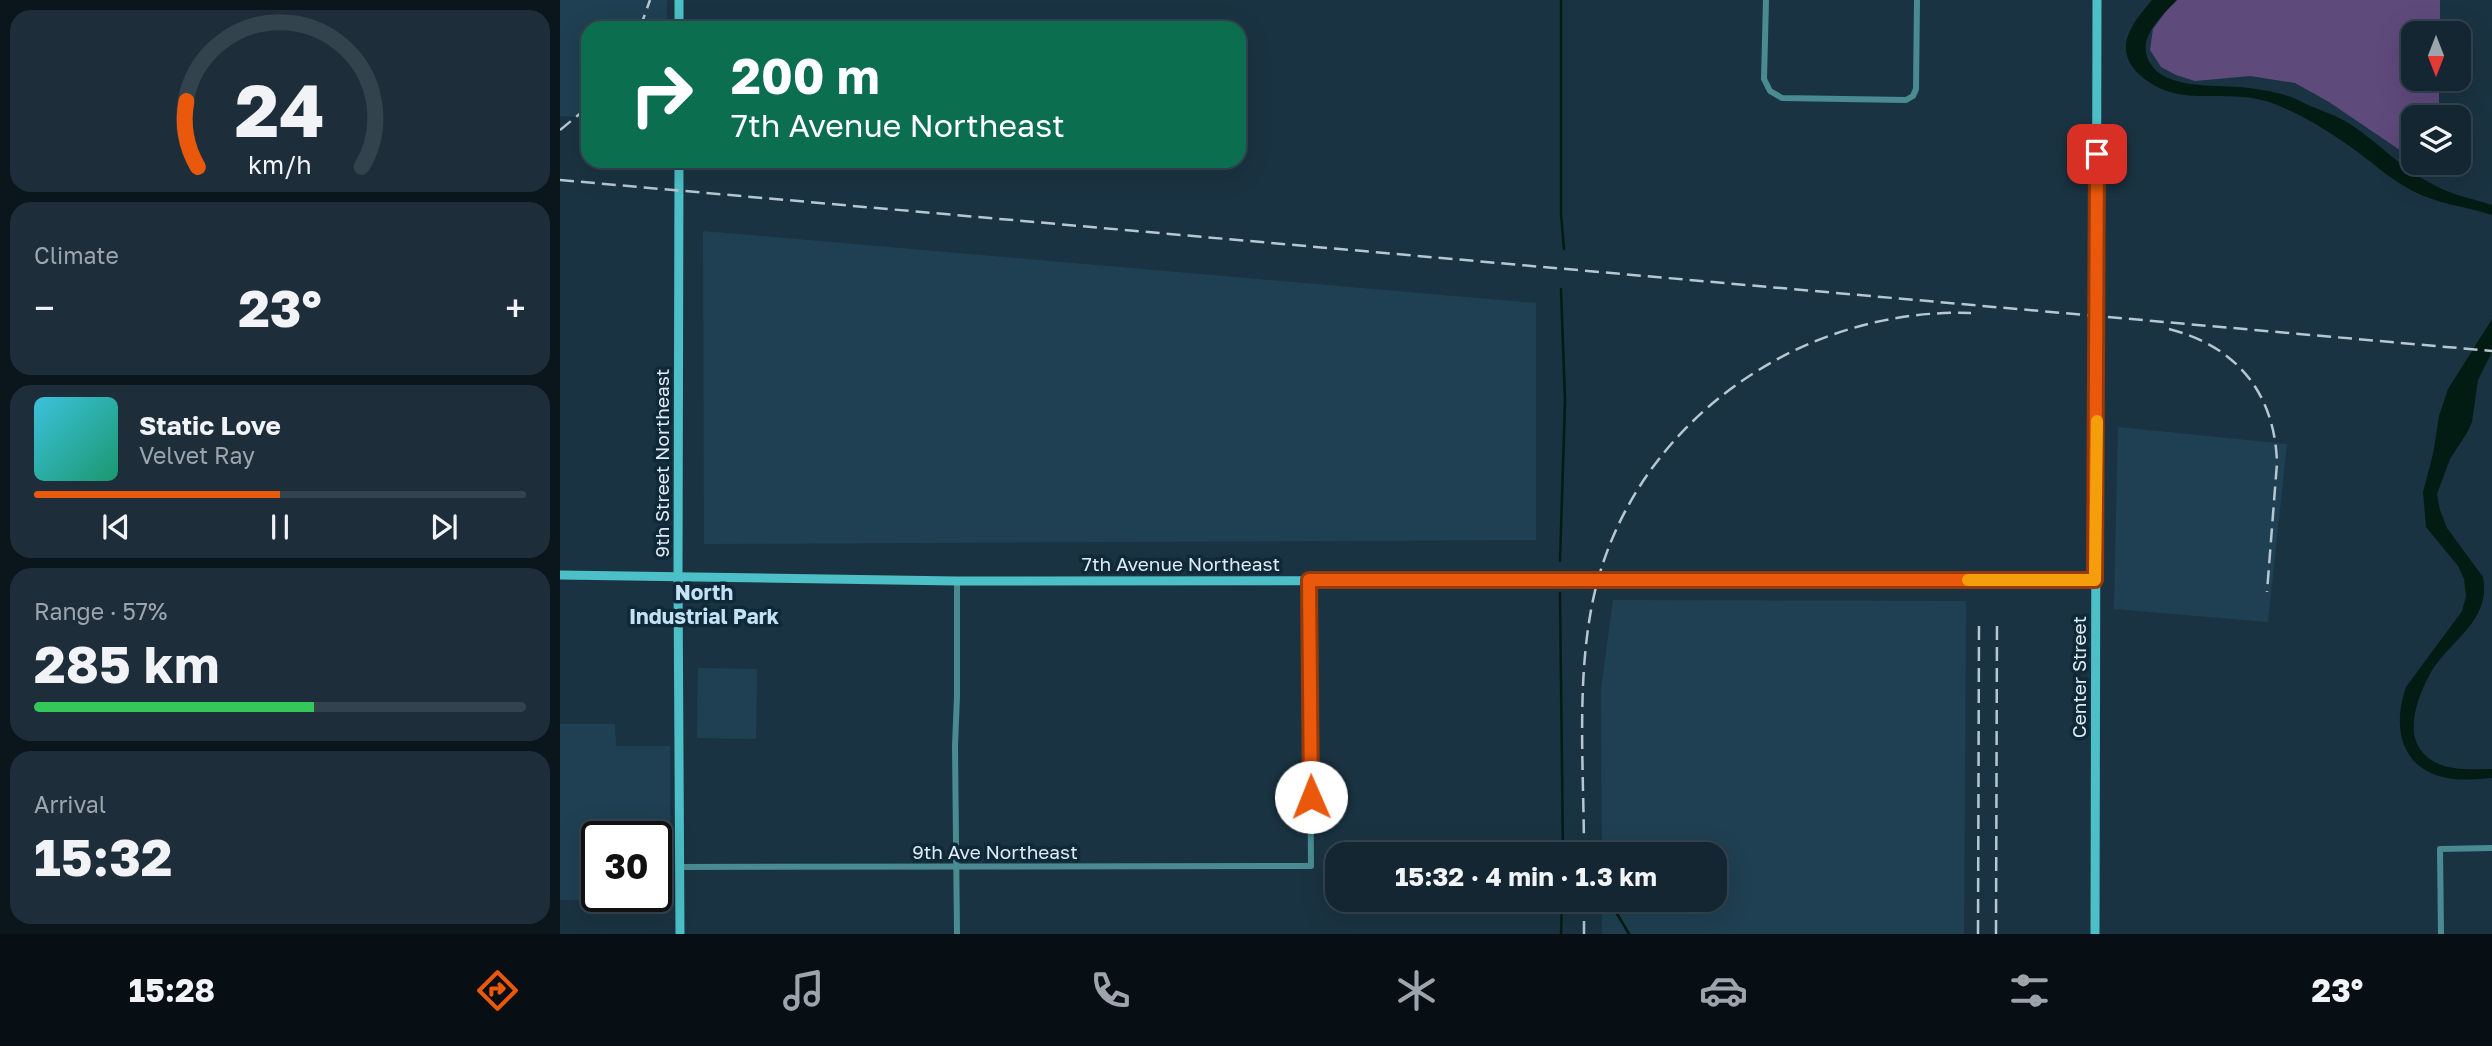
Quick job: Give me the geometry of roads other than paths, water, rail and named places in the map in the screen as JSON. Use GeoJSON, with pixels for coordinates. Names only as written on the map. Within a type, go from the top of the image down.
{"type":"FeatureCollection","features":[{"type":"Feature","properties":{"kind":"street"},"geometry":{"type":"LineString","coordinates":[[679,0],[679,21]]}},
{"type":"Feature","properties":{"kind":"street"},"geometry":{"type":"LineString","coordinates":[[1766,0],[1763,79],[1770,91],[1782,98],[1906,100],[1913,96],[1916,89],[1917,0]]}},
{"type":"Feature","properties":{"kind":"street","name":"Center Street"},"geometry":{"type":"LineString","coordinates":[[2095,934],[2097,0]]}},
{"type":"Feature","properties":{"kind":"street","name":"9th Street Northeast"},"geometry":{"type":"LineString","coordinates":[[680,168],[680,934]]}},
{"type":"Feature","properties":{"kind":"street","name":"7th Avenue Northeast"},"geometry":{"type":"LineString","coordinates":[[560,575],[678,579],[957,581],[2095,580]]}},
{"type":"Feature","properties":{"kind":"street","name":"9th Ave Northeast"},"geometry":{"type":"LineString","coordinates":[[679,867],[1311,866],[1309,580]]}},
{"type":"Feature","properties":{"kind":"street"},"geometry":{"type":"LineString","coordinates":[[957,581],[957,934]]}},
{"type":"Feature","properties":{"kind":"street"},"geometry":{"type":"LineString","coordinates":[[2441,934],[2440,849],[2492,848]]}},
{"type":"Feature","properties":{"kind":"waterway"},"geometry":{"type":"LineString","coordinates":[[1561,0],[1561,214],[1564,249]]}},
{"type":"Feature","properties":{"kind":"waterway"},"geometry":{"type":"LineString","coordinates":[[1560,561],[1565,401],[1561,289]]}},
{"type":"Feature","properties":{"kind":"waterway"},"geometry":{"type":"LineString","coordinates":[[1560,593],[1563,842]]}},
{"type":"Feature","properties":{"kind":"waterway"},"geometry":{"type":"LineString","coordinates":[[1561,934],[1562,912]]}},
{"type":"Feature","properties":{"kind":"waterway"},"geometry":{"type":"LineString","coordinates":[[1616,912],[1629,934]]}},
{"type":"Feature","properties":{"kind":"railway"},"geometry":{"type":"LineString","coordinates":[[642,21],[650,0]]}},
{"type":"Feature","properties":{"kind":"railway"},"geometry":{"type":"LineString","coordinates":[[560,130],[581,113]]}},
{"type":"Feature","properties":{"kind":"railway"},"geometry":{"type":"LineString","coordinates":[[560,180],[2492,351]]}},
{"type":"Feature","properties":{"kind":"railway"},"geometry":{"type":"LineString","coordinates":[[1584,842],[1584,662],[1593,600],[1613,537],[1643,481],[1683,431],[1731,389],[1785,355],[1844,331],[1906,316],[1971,313]]}},
{"type":"Feature","properties":{"kind":"railway"},"geometry":{"type":"LineString","coordinates":[[2169,329],[2214,347],[2232,360],[2260,394],[2269,415],[2275,438],[2277,463],[2267,592]]}},
{"type":"Feature","properties":{"kind":"railway"},"geometry":{"type":"LineString","coordinates":[[1996,934],[1997,621]]}},
{"type":"Feature","properties":{"kind":"railway"},"geometry":{"type":"LineString","coordinates":[[1978,934],[1979,622]]}},
{"type":"Feature","properties":{"kind":"railway"},"geometry":{"type":"LineString","coordinates":[[1584,912],[1584,934]]}},
{"type":"Feature","properties":{"kind":"district","name":"North Industrial Park"},"geometry":{"type":"Point","coordinates":[704,604]}}]}
